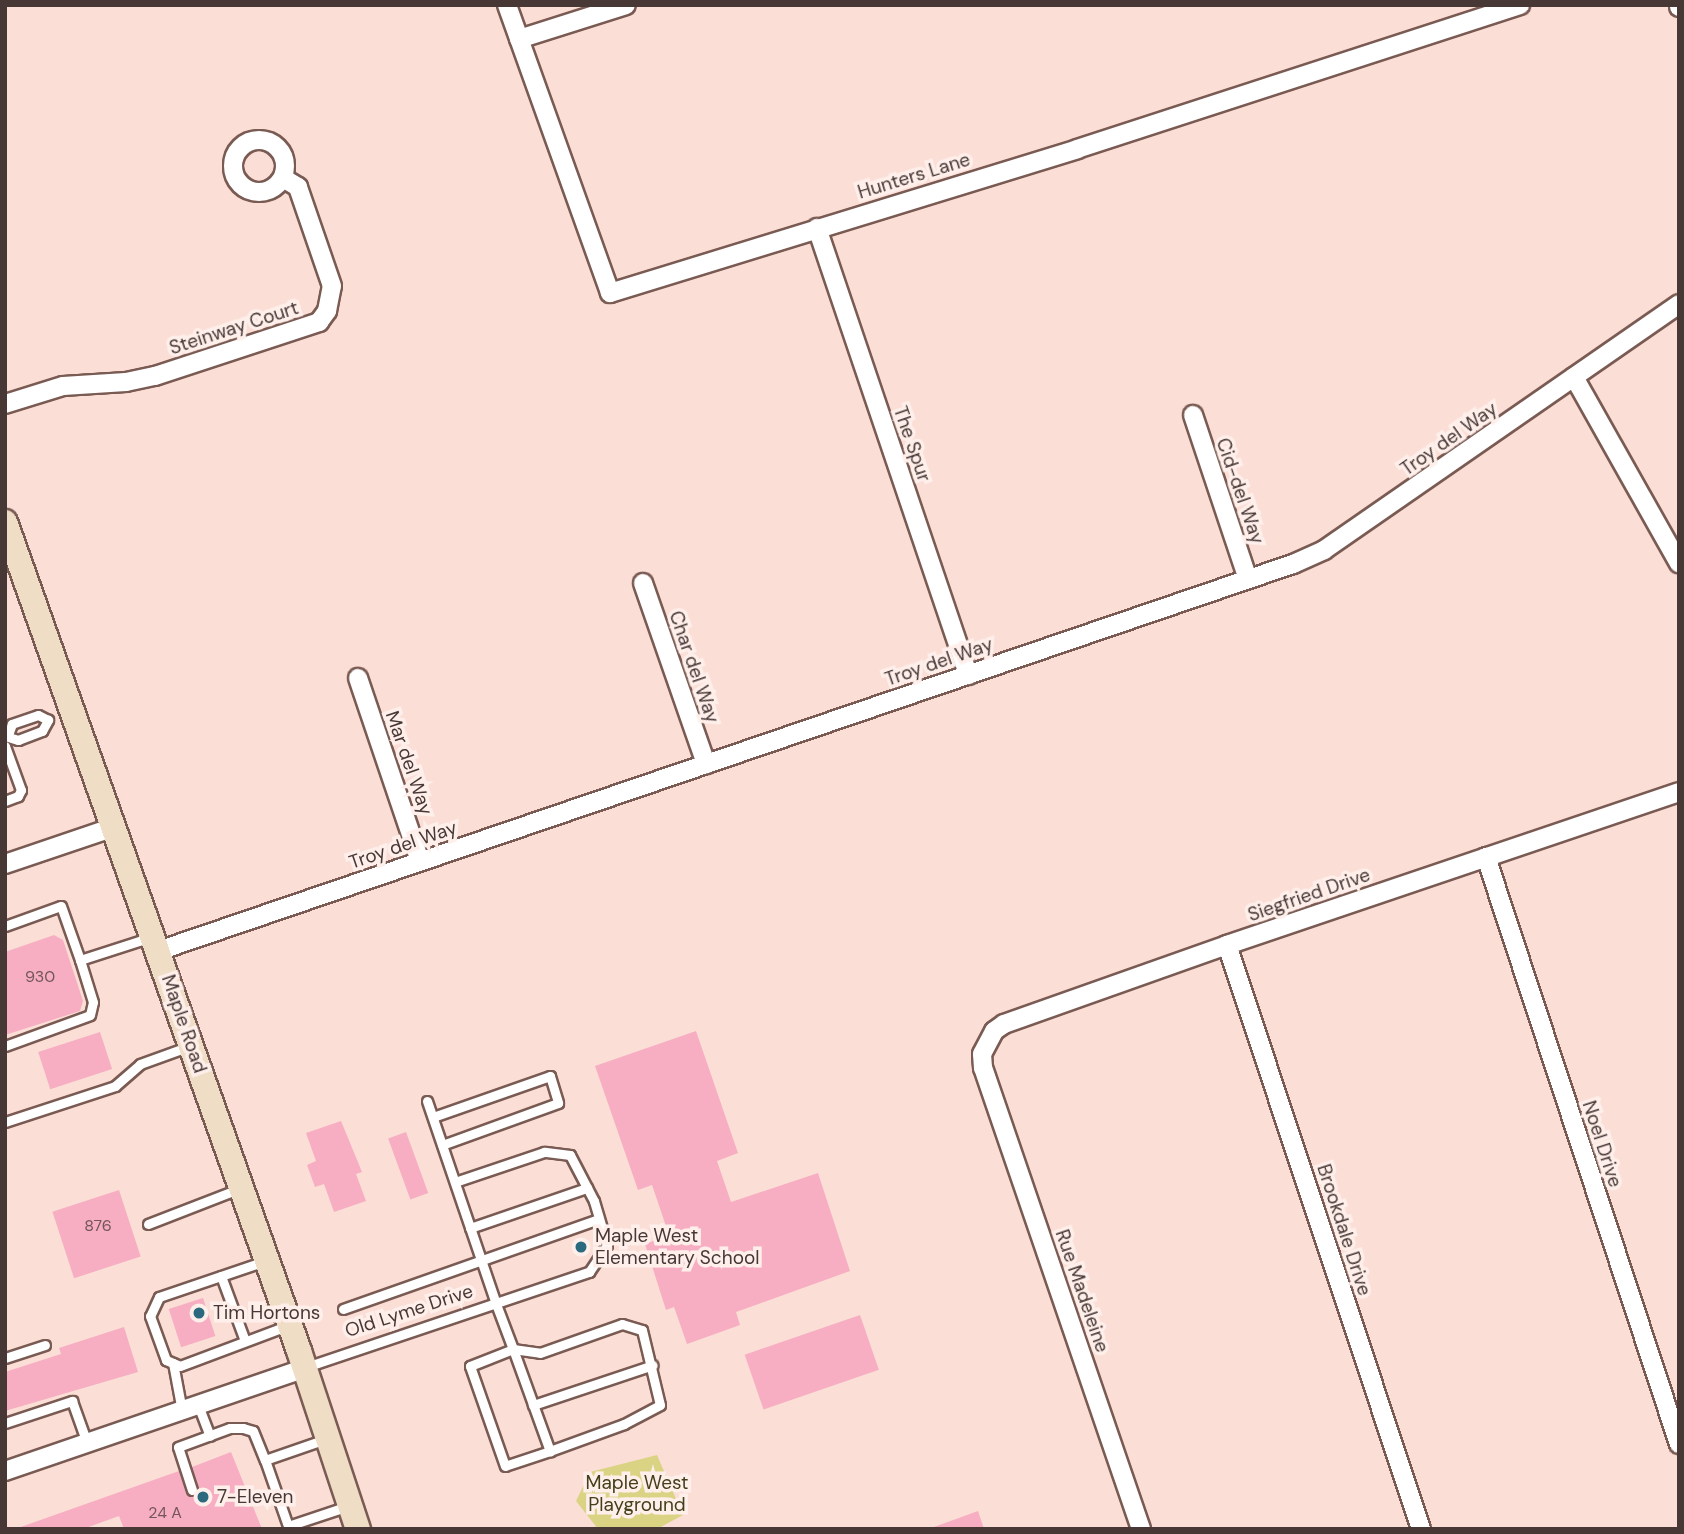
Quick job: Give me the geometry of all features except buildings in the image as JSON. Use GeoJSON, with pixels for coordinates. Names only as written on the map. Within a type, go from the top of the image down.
{"type":"FeatureCollection","features":[{"type":"Feature","properties":{"kind":"main road","name":"Maple Road"},"geometry":{"type":"LineString","coordinates":[[5,522],[10,549],[114,827],[305,1368],[354,1517]]}},
{"type":"Feature","properties":{"kind":"street","name":"Hunters Lane"},"geometry":{"type":"LineString","coordinates":[[507,5],[610,293],[1077,149],[1520,5]]}},
{"type":"Feature","properties":{"kind":"street"},"geometry":{"type":"LineString","coordinates":[[519,39],[625,5]]}},
{"type":"Feature","properties":{"kind":"street","name":"Steinway Court"},"geometry":{"type":"LineString","coordinates":[[5,404],[63,386],[126,382],[155,376],[318,322],[327,311],[332,286],[298,187],[283,178]]}},
{"type":"Feature","properties":{"kind":"street","name":"The Spur"},"geometry":{"type":"LineString","coordinates":[[817,228],[968,675]]}},
{"type":"Feature","properties":{"kind":"street","name":"Troy del Way"},"geometry":{"type":"LineString","coordinates":[[155,944],[421,861],[1248,579],[1324,550],[1679,304]]}},
{"type":"Feature","properties":{"kind":"street"},"geometry":{"type":"LineString","coordinates":[[1574,377],[1679,563]]}},
{"type":"Feature","properties":{"kind":"street","name":"Cid-del Way"},"geometry":{"type":"LineString","coordinates":[[1193,415],[1248,579]]}},
{"type":"Feature","properties":{"kind":"street","name":"Char del Way"},"geometry":{"type":"LineString","coordinates":[[643,583],[706,764]]}},
{"type":"Feature","properties":{"kind":"street","name":"Mar del Way"},"geometry":{"type":"LineString","coordinates":[[358,678],[421,861]]}},
{"type":"Feature","properties":{"kind":"street","name":"Siegfried Drive"},"geometry":{"type":"LineString","coordinates":[[983,1068],[986,1042],[1004,1024],[1227,945],[1679,792]]}},
{"type":"Feature","properties":{"kind":"street"},"geometry":{"type":"LineString","coordinates":[[5,864],[114,827]]}},
{"type":"Feature","properties":{"kind":"street","name":"Noel Drive"},"geometry":{"type":"LineString","coordinates":[[1486,856],[1679,1444]]}},
{"type":"Feature","properties":{"kind":"street","name":"Brookdale Drive"},"geometry":{"type":"LineString","coordinates":[[1227,945],[1420,1529]]}},
{"type":"Feature","properties":{"kind":"street","name":"Rue Madeleine"},"geometry":{"type":"LineString","coordinates":[[983,1068],[1141,1529]]}},
{"type":"Feature","properties":{"kind":"street","name":"Old Lyme Drive"},"geometry":{"type":"LineString","coordinates":[[6,1470],[305,1368]]}},
{"type":"Feature","properties":{"kind":"lane"},"geometry":{"type":"LineString","coordinates":[[48,720],[38,715],[12,724],[7,735],[18,740],[42,731],[48,720],[73,712]]}},
{"type":"Feature","properties":{"kind":"lane"},"geometry":{"type":"LineString","coordinates":[[5,746],[21,790],[18,796],[5,800]]}},
{"type":"Feature","properties":{"kind":"lane"},"geometry":{"type":"LineString","coordinates":[[5,926],[61,906],[93,1002],[90,1015],[5,1046]]}},
{"type":"Feature","properties":{"kind":"lane"},"geometry":{"type":"LineString","coordinates":[[80,960],[155,944]]}},
{"type":"Feature","properties":{"kind":"lane"},"geometry":{"type":"LineString","coordinates":[[5,1122],[115,1086],[140,1064],[191,1045]]}},
{"type":"Feature","properties":{"kind":"lane"},"geometry":{"type":"LineString","coordinates":[[433,1117],[550,1076],[558,1103],[442,1145]]}},
{"type":"Feature","properties":{"kind":"lane"},"geometry":{"type":"LineString","coordinates":[[427,1101],[496,1304],[550,1451]]}},
{"type":"Feature","properties":{"kind":"lane","name":"Old Lyme Drive"},"geometry":{"type":"LineString","coordinates":[[305,1368],[589,1272],[607,1245],[587,1188],[570,1155],[544,1152],[455,1182]]}},
{"type":"Feature","properties":{"kind":"lane"},"geometry":{"type":"LineString","coordinates":[[148,1224],[242,1188]]}},
{"type":"Feature","properties":{"kind":"lane"},"geometry":{"type":"LineString","coordinates":[[470,1228],[587,1188]]}},
{"type":"Feature","properties":{"kind":"lane"},"geometry":{"type":"LineString","coordinates":[[342,1309],[599,1219]]}},
{"type":"Feature","properties":{"kind":"lane"},"geometry":{"type":"LineString","coordinates":[[267,1260],[159,1297],[150,1316],[166,1360],[180,1366],[289,1325]]}},
{"type":"Feature","properties":{"kind":"lane"},"geometry":{"type":"LineString","coordinates":[[221,1276],[245,1341]]}},
{"type":"Feature","properties":{"kind":"lane"},"geometry":{"type":"LineString","coordinates":[[622,1324],[642,1330],[653,1365],[660,1405],[624,1424],[505,1466],[470,1366],[513,1349],[540,1353],[622,1324]]}},
{"type":"Feature","properties":{"kind":"lane"},"geometry":{"type":"LineString","coordinates":[[5,1358],[46,1345]]}},
{"type":"Feature","properties":{"kind":"lane"},"geometry":{"type":"LineString","coordinates":[[173,1363],[190,1408],[210,1436]]}},
{"type":"Feature","properties":{"kind":"lane"},"geometry":{"type":"LineString","coordinates":[[533,1405],[653,1365]]}},
{"type":"Feature","properties":{"kind":"lane"},"geometry":{"type":"LineString","coordinates":[[5,1423],[72,1401],[87,1443]]}},
{"type":"Feature","properties":{"kind":"lane"},"geometry":{"type":"LineString","coordinates":[[192,1490],[178,1447],[230,1428],[253,1431],[288,1527],[354,1517]]}},
{"type":"Feature","properties":{"kind":"lane"},"geometry":{"type":"LineString","coordinates":[[265,1460],[328,1438]]}},
{"type":"Feature","properties":{"kind":"green space","name":"Maple West Playground"},"geometry":{"type":"Polygon","coordinates":[[[657,1455],[683,1515],[657,1529],[598,1529],[576,1501],[590,1472],[657,1455]]]}},
{"type":"Feature","properties":{"kind":"place","name":"Maple West Elementary School"},"geometry":{"type":"Point","coordinates":[581,1247]}},
{"type":"Feature","properties":{"kind":"place","name":"Tim Hortons"},"geometry":{"type":"Point","coordinates":[199,1313]}},
{"type":"Feature","properties":{"kind":"place","name":"7-Eleven"},"geometry":{"type":"Point","coordinates":[203,1497]}}]}
